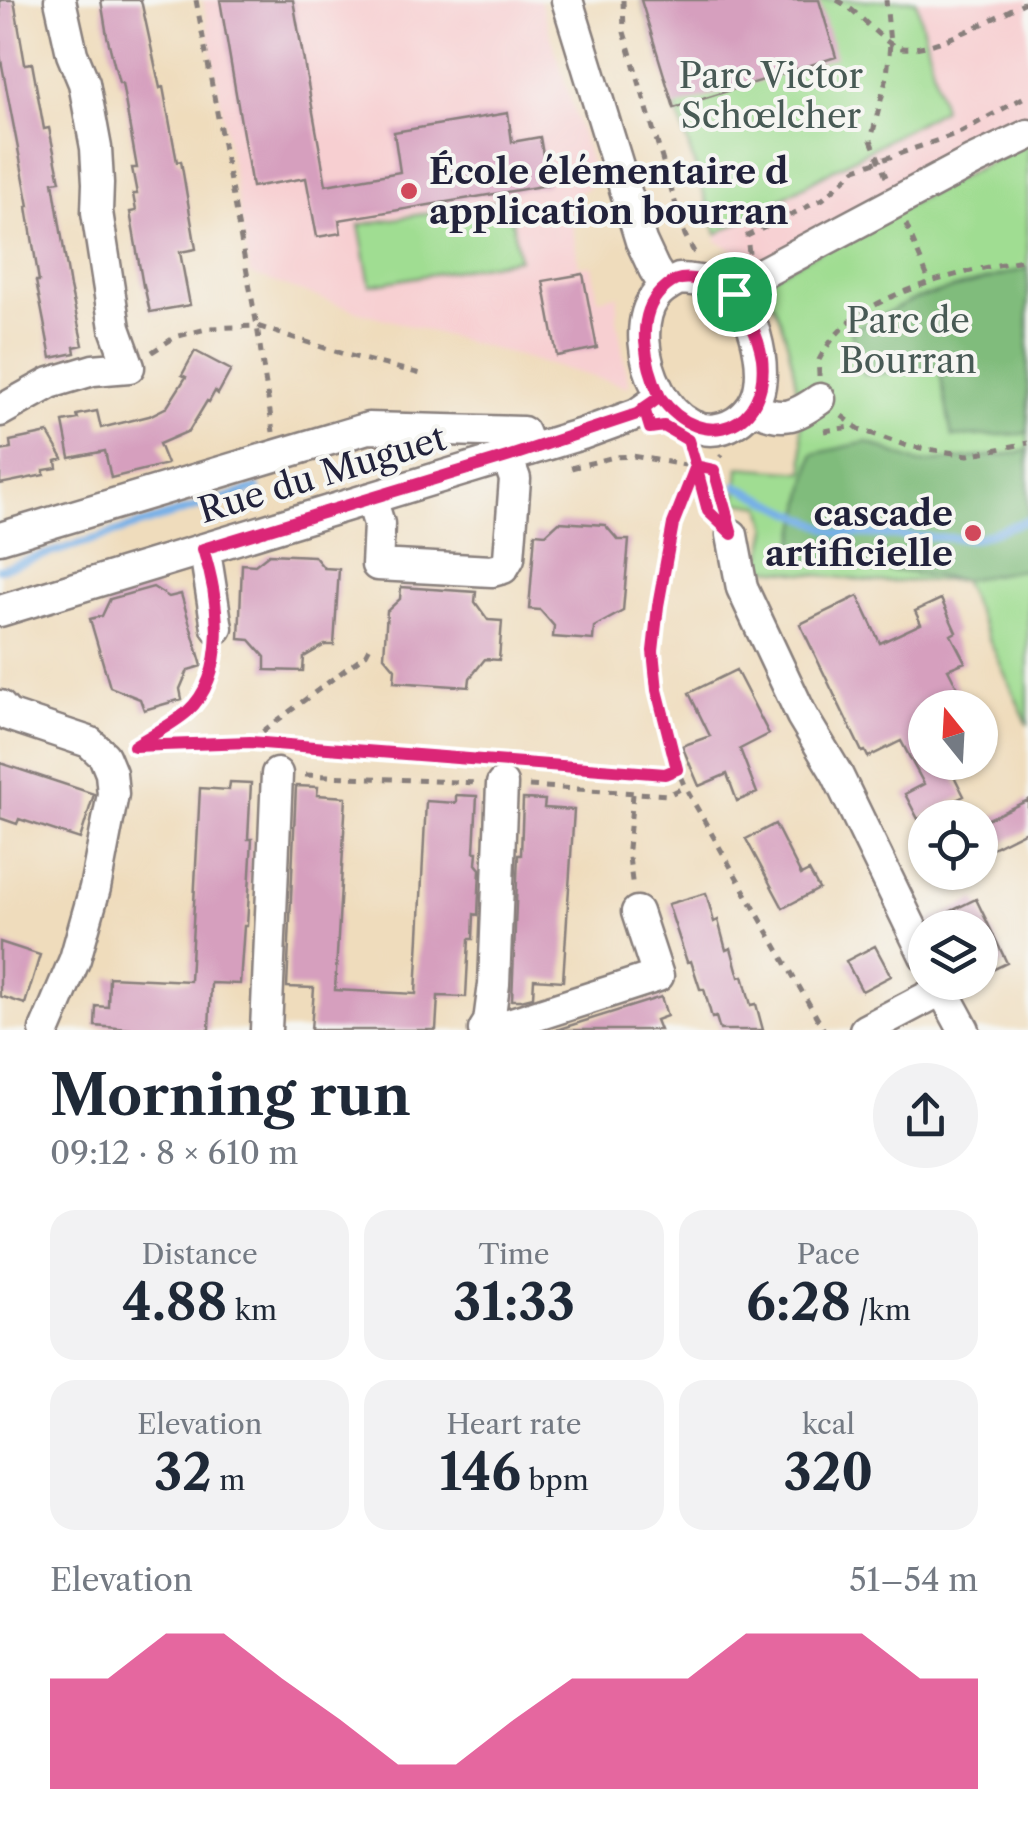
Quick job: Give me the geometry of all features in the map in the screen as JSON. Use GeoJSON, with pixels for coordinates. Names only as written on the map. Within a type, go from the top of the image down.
{"type":"FeatureCollection","features":[{"type":"Feature","properties":{"kind":"street"},"geometry":{"type":"LineString","coordinates":[[0,411],[50,383],[94,370],[128,367],[116,328],[97,212],[96,148],[84,83],[72,54],[60,0]]}},
{"type":"Feature","properties":{"kind":"street"},"geometry":{"type":"LineString","coordinates":[[568,0],[641,241],[665,286]]}},
{"type":"Feature","properties":{"kind":"street"},"geometry":{"type":"LineString","coordinates":[[743,287],[762,358],[759,393],[742,418],[727,428],[709,430],[688,423],[671,411],[660,397],[648,362],[647,312],[665,286],[680,279],[743,287],[896,201],[1028,135]]}},
{"type":"Feature","properties":{"kind":"street","name":"Rue du Muguet"},"geometry":{"type":"LineString","coordinates":[[0,611],[620,421],[660,397]]}},
{"type":"Feature","properties":{"kind":"street"},"geometry":{"type":"LineString","coordinates":[[752,407],[772,418],[800,413],[820,400]]}},
{"type":"Feature","properties":{"kind":"street"},"geometry":{"type":"LineString","coordinates":[[0,538],[368,428],[522,432],[509,558],[503,568],[492,571],[376,565],[379,524],[371,498]]}},
{"type":"Feature","properties":{"kind":"street"},"geometry":{"type":"LineString","coordinates":[[732,534],[742,588],[802,716],[836,774],[908,921]]}},
{"type":"Feature","properties":{"kind":"street"},"geometry":{"type":"LineString","coordinates":[[203,549],[217,628]]}},
{"type":"Feature","properties":{"kind":"street"},"geometry":{"type":"LineString","coordinates":[[0,706],[8,715],[89,742],[104,756],[114,794],[95,888],[75,959],[45,1030]]}},
{"type":"Feature","properties":{"kind":"street"},"geometry":{"type":"LineString","coordinates":[[504,770],[494,984],[487,1026],[506,1025],[658,976],[636,912]]}},
{"type":"Feature","properties":{"kind":"street"},"geometry":{"type":"LineString","coordinates":[[266,1030],[277,774]]}},
{"type":"Feature","properties":{"kind":"street"},"geometry":{"type":"LineString","coordinates":[[865,1030],[916,1000]]}},
{"type":"Feature","properties":{"kind":"street"},"geometry":{"type":"LineString","coordinates":[[948,1000],[964,1030]]}},
{"type":"Feature","properties":{"kind":"path"},"geometry":{"type":"LineString","coordinates":[[196,0],[278,454]]}},
{"type":"Feature","properties":{"kind":"path"},"geometry":{"type":"LineString","coordinates":[[623,0],[624,32],[685,235],[694,252],[709,261]]}},
{"type":"Feature","properties":{"kind":"path"},"geometry":{"type":"LineString","coordinates":[[836,0],[900,49],[928,46],[1028,1]]}},
{"type":"Feature","properties":{"kind":"path"},"geometry":{"type":"LineString","coordinates":[[886,0],[888,76],[871,140],[930,284]]}},
{"type":"Feature","properties":{"kind":"path"},"geometry":{"type":"LineString","coordinates":[[743,287],[748,236],[823,199],[856,169],[961,132],[1028,95]]}},
{"type":"Feature","properties":{"kind":"path"},"geometry":{"type":"LineString","coordinates":[[820,400],[819,359],[837,331],[864,310],[977,269],[1028,259]]}},
{"type":"Feature","properties":{"kind":"path"},"geometry":{"type":"LineString","coordinates":[[128,367],[175,337],[210,328],[257,326],[346,355],[426,375]]}},
{"type":"Feature","properties":{"kind":"path"},"geometry":{"type":"LineString","coordinates":[[857,426],[906,446],[968,455],[1028,442]]}},
{"type":"Feature","properties":{"kind":"path"},"geometry":{"type":"LineString","coordinates":[[688,440],[708,511],[732,534]]}},
{"type":"Feature","properties":{"kind":"path"},"geometry":{"type":"LineString","coordinates":[[518,453],[546,469],[573,468],[633,456],[714,470],[732,534]]}},
{"type":"Feature","properties":{"kind":"path"},"geometry":{"type":"LineString","coordinates":[[696,466],[673,524],[658,606],[653,651],[657,690],[685,787],[824,1030]]}},
{"type":"Feature","properties":{"kind":"path"},"geometry":{"type":"LineString","coordinates":[[134,746],[186,713],[204,692],[217,652],[217,628]]}},
{"type":"Feature","properties":{"kind":"path"},"geometry":{"type":"LineString","coordinates":[[250,742],[366,654],[372,643]]}},
{"type":"Feature","properties":{"kind":"path"},"geometry":{"type":"LineString","coordinates":[[104,756],[118,747],[250,742],[504,770],[665,774],[677,769]]}},
{"type":"Feature","properties":{"kind":"path"},"geometry":{"type":"LineString","coordinates":[[632,794],[628,849],[636,912]]}},
{"type":"Feature","properties":{"kind":"shaded area","name":"École élémentaire d application bourran"},"geometry":{"type":"Polygon","coordinates":[[[203,0],[540,0],[596,182],[568,201],[579,266],[592,265],[598,299],[618,295],[617,319],[629,387],[360,312],[250,274],[203,0]]]}},
{"type":"Feature","properties":{"kind":"shaded area"},"geometry":{"type":"Polygon","coordinates":[[[916,0],[1028,0],[1028,142],[761,282],[753,261],[717,241],[717,234],[943,109],[916,0]]]}},
{"type":"Feature","properties":{"kind":"green space","name":"Parc Victor Schœlcher"},"geometry":{"type":"Polygon","coordinates":[[[641,0],[916,0],[943,109],[717,234],[641,0]]]}},
{"type":"Feature","properties":{"kind":"green space","name":"Parc de Bourran"},"geometry":{"type":"Polygon","coordinates":[[[1028,142],[1028,725],[962,580],[875,582],[760,568],[768,529],[762,506],[736,502],[739,467],[805,472],[790,355],[777,313],[761,282],[1028,142]]]}},
{"type":"Feature","properties":{"kind":"green space"},"geometry":{"type":"Polygon","coordinates":[[[508,199],[519,259],[370,285],[359,225],[508,199]]]}},
{"type":"Feature","properties":{"kind":"green space"},"geometry":{"type":"Polygon","coordinates":[[[1028,268],[1028,432],[952,437],[939,367],[864,375],[851,330],[915,299],[1028,268]]]}},
{"type":"Feature","properties":{"kind":"green space"},"geometry":{"type":"Polygon","coordinates":[[[867,442],[919,463],[1028,449],[1028,569],[962,580],[791,557],[813,454],[867,442]]]}},
{"type":"Feature","properties":{"kind":"building"},"geometry":{"type":"Polygon","coordinates":[[[0,0],[14,0],[25,64],[32,63],[44,129],[49,128],[60,181],[53,182],[83,345],[74,347],[75,353],[51,358],[36,281],[29,206],[0,55],[0,0]]]}},
{"type":"Feature","properties":{"kind":"building"},"geometry":{"type":"Polygon","coordinates":[[[101,0],[141,0],[177,162],[181,161],[196,249],[180,252],[190,305],[150,312],[130,212],[136,211],[132,168],[137,168],[122,83],[107,36],[101,0]]]}},
{"type":"Feature","properties":{"kind":"building"},"geometry":{"type":"Polygon","coordinates":[[[220,0],[293,0],[326,185],[400,172],[394,132],[508,113],[512,142],[540,137],[548,185],[339,220],[341,233],[317,237],[306,178],[252,187],[220,0]]]}},
{"type":"Feature","properties":{"kind":"building"},"geometry":{"type":"Polygon","coordinates":[[[641,0],[819,0],[836,57],[674,108],[641,0]]]}},
{"type":"Feature","properties":{"kind":"building"},"geometry":{"type":"Polygon","coordinates":[[[583,274],[597,348],[557,356],[543,281],[583,274]]]}},
{"type":"Feature","properties":{"kind":"building"},"geometry":{"type":"Polygon","coordinates":[[[195,351],[231,370],[189,431],[159,444],[167,464],[111,478],[105,451],[70,458],[63,422],[97,411],[101,428],[149,416],[167,407],[186,377],[182,375],[195,351]]]}},
{"type":"Feature","properties":{"kind":"building"},"geometry":{"type":"Polygon","coordinates":[[[48,433],[63,459],[56,461],[57,468],[44,470],[44,475],[0,484],[0,451],[11,449],[10,441],[48,433]]]}},
{"type":"Feature","properties":{"kind":"building"},"geometry":{"type":"Polygon","coordinates":[[[559,522],[605,525],[618,540],[629,540],[623,611],[594,627],[593,640],[553,637],[554,626],[540,610],[529,609],[535,533],[546,534],[559,522]]]}},
{"type":"Feature","properties":{"kind":"building"},"geometry":{"type":"Polygon","coordinates":[[[269,554],[314,556],[324,568],[339,569],[334,645],[325,645],[304,657],[303,671],[265,670],[265,657],[250,640],[239,639],[242,564],[255,565],[269,554]]]}},
{"type":"Feature","properties":{"kind":"building"},"geometry":{"type":"Polygon","coordinates":[[[153,587],[169,597],[181,594],[202,666],[188,670],[180,689],[182,699],[144,710],[140,699],[110,687],[90,619],[102,616],[110,599],[153,587]]]}},
{"type":"Feature","properties":{"kind":"building"},"geometry":{"type":"Polygon","coordinates":[[[401,587],[476,592],[475,602],[488,620],[502,621],[499,660],[485,659],[470,678],[469,687],[394,682],[395,669],[384,656],[387,611],[400,599],[401,587]]]}},
{"type":"Feature","properties":{"kind":"building"},"geometry":{"type":"Polygon","coordinates":[[[858,596],[880,643],[921,624],[915,611],[941,599],[956,632],[951,635],[965,662],[948,669],[959,690],[908,690],[908,754],[901,741],[868,757],[862,752],[800,624],[858,596]]]}},
{"type":"Feature","properties":{"kind":"building"},"geometry":{"type":"Polygon","coordinates":[[[736,670],[769,734],[740,749],[757,793],[737,801],[727,774],[699,786],[682,746],[710,736],[689,693],[736,670]]]}},
{"type":"Feature","properties":{"kind":"building"},"geometry":{"type":"Polygon","coordinates":[[[0,763],[94,794],[80,839],[19,819],[17,824],[0,818],[0,763]]]}},
{"type":"Feature","properties":{"kind":"building"},"geometry":{"type":"Polygon","coordinates":[[[922,780],[956,780],[964,796],[956,800],[908,800],[905,794],[924,784],[922,780]]]}},
{"type":"Feature","properties":{"kind":"building"},"geometry":{"type":"Polygon","coordinates":[[[230,782],[251,783],[248,839],[252,839],[240,984],[211,983],[209,1030],[95,1026],[96,1006],[108,1007],[109,977],[190,981],[200,788],[229,790],[230,782]]]}},
{"type":"Feature","properties":{"kind":"building"},"geometry":{"type":"Polygon","coordinates":[[[296,786],[318,787],[317,795],[346,797],[335,990],[416,994],[426,801],[456,803],[456,795],[477,796],[474,852],[480,869],[478,915],[474,914],[473,939],[469,939],[466,997],[438,996],[436,1030],[311,1030],[314,988],[287,987],[296,786]]]}},
{"type":"Feature","properties":{"kind":"building"},"geometry":{"type":"Polygon","coordinates":[[[523,799],[545,800],[544,808],[574,810],[563,981],[534,979],[533,997],[512,1000],[518,855],[523,799]]]}},
{"type":"Feature","properties":{"kind":"building"},"geometry":{"type":"Polygon","coordinates":[[[1028,800],[1028,830],[998,845],[998,814],[1028,800]]]}},
{"type":"Feature","properties":{"kind":"building"},"geometry":{"type":"Polygon","coordinates":[[[775,824],[801,875],[809,871],[819,889],[783,908],[746,839],[775,824]]]}},
{"type":"Feature","properties":{"kind":"building"},"geometry":{"type":"Polygon","coordinates":[[[706,893],[714,922],[718,920],[726,950],[731,948],[739,977],[743,976],[751,1005],[756,1004],[763,1030],[720,1030],[691,961],[687,962],[668,904],[706,893]]]}},
{"type":"Feature","properties":{"kind":"building"},"geometry":{"type":"Polygon","coordinates":[[[976,899],[981,910],[954,910],[976,899]]]}},
{"type":"Feature","properties":{"kind":"building"},"geometry":{"type":"Polygon","coordinates":[[[0,942],[40,955],[25,1004],[0,996],[0,942]]]}},
{"type":"Feature","properties":{"kind":"building"},"geometry":{"type":"Polygon","coordinates":[[[998,944],[1007,963],[998,967],[998,944]]]}},
{"type":"Feature","properties":{"kind":"building"},"geometry":{"type":"Polygon","coordinates":[[[875,946],[891,976],[862,991],[846,961],[875,946]]]}},
{"type":"Feature","properties":{"kind":"building"},"geometry":{"type":"Polygon","coordinates":[[[661,997],[667,1016],[656,1020],[660,1030],[556,1030],[661,997]]]}},
{"type":"Feature","properties":{"kind":"waterway"},"geometry":{"type":"LineString","coordinates":[[737,486],[837,533],[974,539],[1028,520]]}},
{"type":"Feature","properties":{"kind":"waterway"},"geometry":{"type":"LineString","coordinates":[[0,569],[257,488]]}},
{"type":"Feature","properties":{"kind":"place","name":"École élémentaire d application bourran"},"geometry":{"type":"Point","coordinates":[409,191]}},
{"type":"Feature","properties":{"kind":"place","name":"cascade artificielle"},"geometry":{"type":"Point","coordinates":[973,533]}},
{"type":"Feature","properties":{"kind":"route"},"geometry":{"type":"LineString","coordinates":[[734,294],[705,281],[680,279],[665,286],[654,298],[647,312],[645,339],[660,397],[652,403],[637,414],[203,549],[217,628],[217,652],[204,692],[186,713],[134,746],[250,742],[665,774],[677,769],[657,690],[653,651],[673,524],[696,466],[708,511],[732,534],[714,470],[696,466],[688,440],[664,426],[650,428],[644,408],[660,397],[688,423],[709,430],[727,428],[752,407],[759,393],[762,358],[754,327],[734,294]]}}]}
